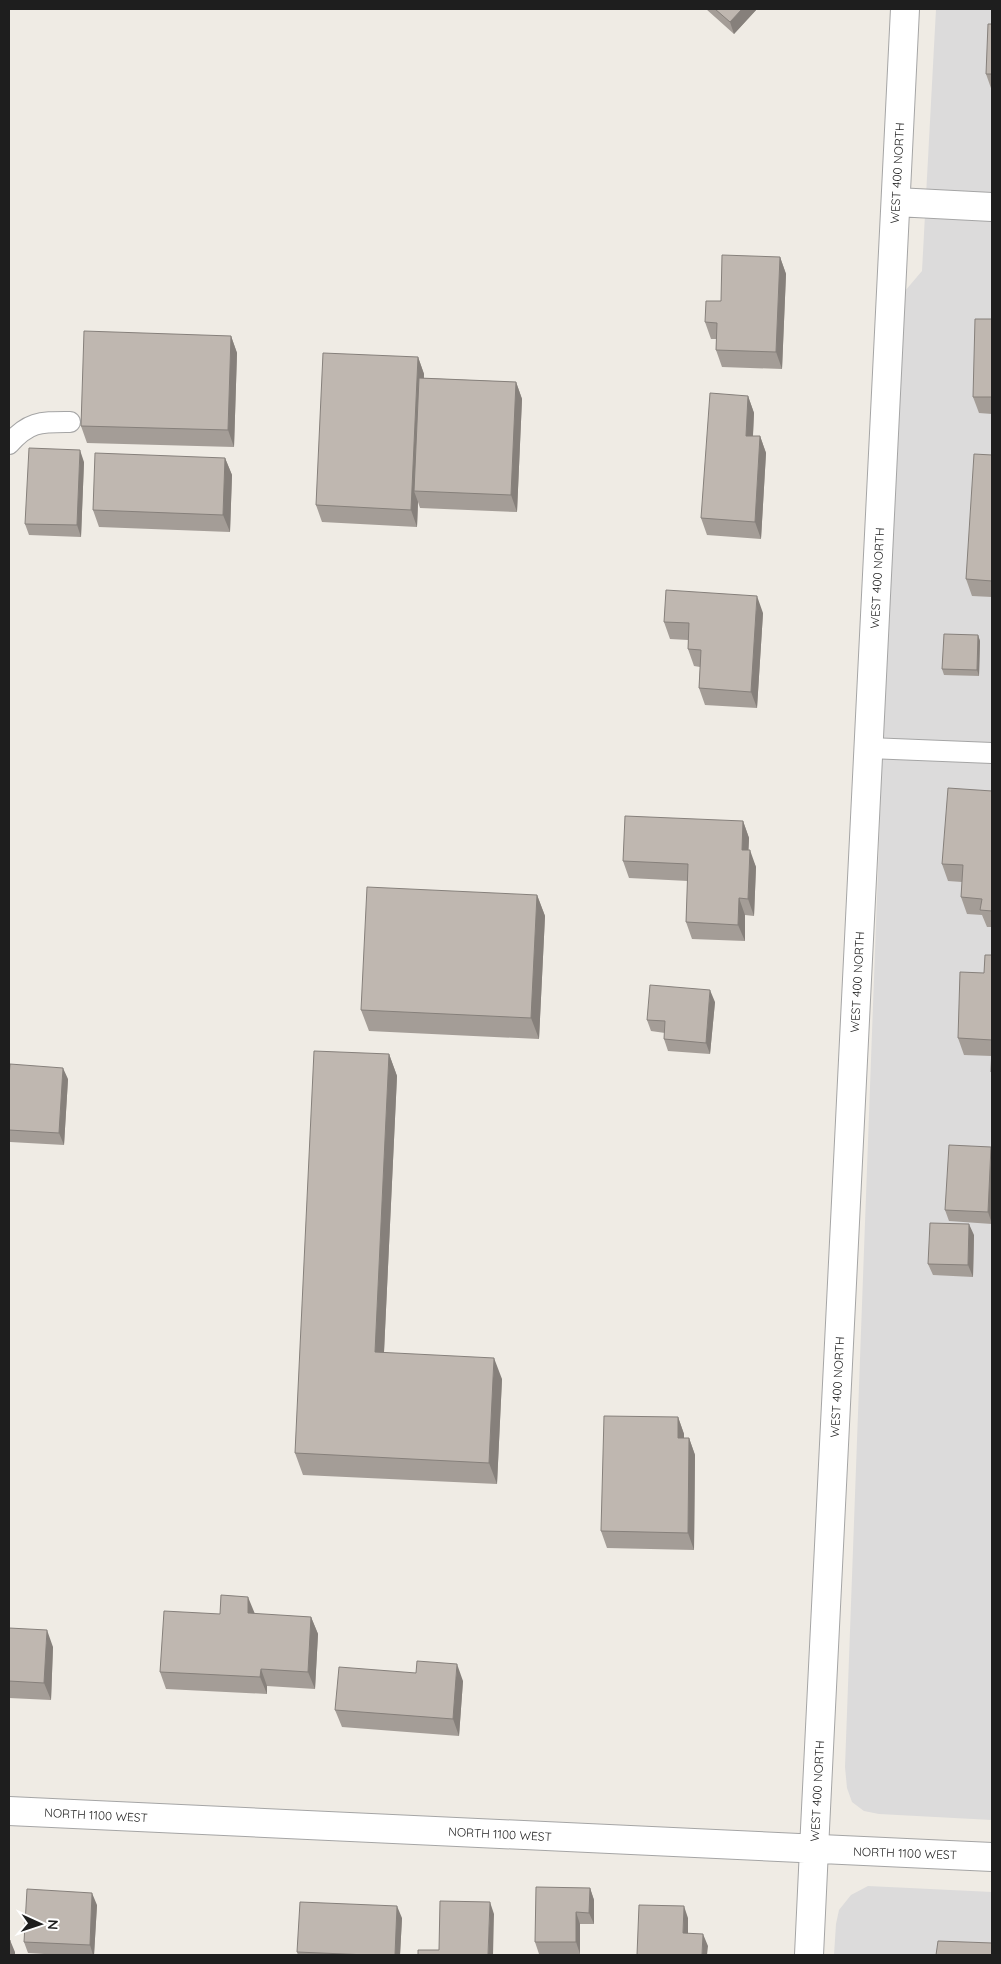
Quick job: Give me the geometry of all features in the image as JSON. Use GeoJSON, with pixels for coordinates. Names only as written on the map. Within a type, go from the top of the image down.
{"type":"FeatureCollection","features":[{"type":"Feature","properties":{"kind":"street","name":"WEST 400 NORTH"},"geometry":{"type":"LineString","coordinates":[[809,1955],[905,9]]}},
{"type":"Feature","properties":{"kind":"street"},"geometry":{"type":"LineString","coordinates":[[896,202],[992,207]]}},
{"type":"Feature","properties":{"kind":"street","name":"NORTH 1100 WEST"},"geometry":{"type":"LineString","coordinates":[[9,1811],[992,1856]]}},
{"type":"Feature","properties":{"kind":"lane"},"geometry":{"type":"LineString","coordinates":[[9,444],[17,435],[38,422],[70,422]]}},
{"type":"Feature","properties":{"kind":"lane"},"geometry":{"type":"LineString","coordinates":[[869,748],[992,753]]}},
{"type":"Feature","properties":{"kind":"shaded area"},"geometry":{"type":"Polygon","coordinates":[[[936,9],[992,9],[992,1820],[879,1814],[864,1811],[852,1802],[847,1788],[845,1767],[899,298],[922,271],[936,9]]]}},
{"type":"Feature","properties":{"kind":"shaded area"},"geometry":{"type":"Polygon","coordinates":[[[868,1886],[992,1892],[992,1955],[834,1955],[839,1910],[851,1895],[868,1886]]]}},
{"type":"Feature","properties":{"kind":"building"},"geometry":{"type":"Polygon","coordinates":[[[715,9],[742,9],[730,22],[715,9]]]}},
{"type":"Feature","properties":{"kind":"building"},"geometry":{"type":"Polygon","coordinates":[[[988,24],[992,24],[992,74],[986,74],[988,24]]]}},
{"type":"Feature","properties":{"kind":"building"},"geometry":{"type":"Polygon","coordinates":[[[722,255],[780,257],[776,352],[716,350],[717,323],[705,322],[706,301],[721,301],[722,255]]]}},
{"type":"Feature","properties":{"kind":"building"},"geometry":{"type":"Polygon","coordinates":[[[975,319],[992,319],[992,397],[973,397],[975,319]]]}},
{"type":"Feature","properties":{"kind":"building"},"geometry":{"type":"Polygon","coordinates":[[[84,331],[231,336],[228,430],[81,426],[84,331]]]}},
{"type":"Feature","properties":{"kind":"building"},"geometry":{"type":"Polygon","coordinates":[[[323,353],[418,357],[411,510],[316,505],[323,353]]]}},
{"type":"Feature","properties":{"kind":"building"},"geometry":{"type":"Polygon","coordinates":[[[419,378],[516,382],[511,495],[414,491],[419,378]]]}},
{"type":"Feature","properties":{"kind":"building"},"geometry":{"type":"Polygon","coordinates":[[[710,393],[748,396],[746,436],[760,436],[755,522],[701,518],[710,393]]]}},
{"type":"Feature","properties":{"kind":"building"},"geometry":{"type":"Polygon","coordinates":[[[29,448],[80,450],[77,525],[25,524],[29,448]]]}},
{"type":"Feature","properties":{"kind":"building"},"geometry":{"type":"Polygon","coordinates":[[[95,453],[225,458],[223,515],[93,510],[95,453]]]}},
{"type":"Feature","properties":{"kind":"building"},"geometry":{"type":"Polygon","coordinates":[[[974,454],[992,455],[992,581],[966,579],[974,454]]]}},
{"type":"Feature","properties":{"kind":"building"},"geometry":{"type":"Polygon","coordinates":[[[666,590],[757,596],[751,692],[699,688],[701,650],[688,649],[689,623],[664,622],[666,590]]]}},
{"type":"Feature","properties":{"kind":"building"},"geometry":{"type":"Polygon","coordinates":[[[944,634],[978,635],[977,670],[942,669],[944,634]]]}},
{"type":"Feature","properties":{"kind":"building"},"geometry":{"type":"Polygon","coordinates":[[[948,788],[992,791],[992,911],[980,910],[982,899],[961,897],[963,865],[942,864],[948,788]]]}},
{"type":"Feature","properties":{"kind":"building"},"geometry":{"type":"Polygon","coordinates":[[[625,816],[743,821],[742,850],[750,850],[748,899],[739,898],[738,925],[686,922],[688,864],[623,861],[625,816]]]}},
{"type":"Feature","properties":{"kind":"building"},"geometry":{"type":"Polygon","coordinates":[[[367,887],[537,895],[531,1018],[361,1010],[367,887]]]}},
{"type":"Feature","properties":{"kind":"building"},"geometry":{"type":"Polygon","coordinates":[[[985,955],[992,955],[992,1040],[958,1038],[960,972],[984,973],[985,955]]]}},
{"type":"Feature","properties":{"kind":"building"},"geometry":{"type":"Polygon","coordinates":[[[650,985],[710,990],[706,1043],[664,1039],[665,1021],[647,1020],[650,985]]]}},
{"type":"Feature","properties":{"kind":"building"},"geometry":{"type":"Polygon","coordinates":[[[314,1051],[389,1054],[375,1352],[494,1358],[489,1463],[295,1453],[314,1051]]]}},
{"type":"Feature","properties":{"kind":"building"},"geometry":{"type":"Polygon","coordinates":[[[10,1064],[63,1068],[59,1133],[9,1130],[10,1064]]]}},
{"type":"Feature","properties":{"kind":"building"},"geometry":{"type":"Polygon","coordinates":[[[949,1145],[991,1147],[988,1212],[945,1210],[949,1145]]]}},
{"type":"Feature","properties":{"kind":"building"},"geometry":{"type":"Polygon","coordinates":[[[930,1223],[969,1224],[968,1265],[928,1264],[930,1223]]]}},
{"type":"Feature","properties":{"kind":"building"},"geometry":{"type":"Polygon","coordinates":[[[604,1416],[678,1417],[678,1438],[689,1438],[688,1533],[601,1531],[604,1416]]]}},
{"type":"Feature","properties":{"kind":"building"},"geometry":{"type":"Polygon","coordinates":[[[221,1595],[248,1597],[248,1613],[311,1617],[308,1672],[261,1669],[260,1677],[160,1672],[164,1611],[220,1614],[221,1595]]]}},
{"type":"Feature","properties":{"kind":"building"},"geometry":{"type":"Polygon","coordinates":[[[9,1628],[47,1630],[44,1683],[9,1681],[9,1628]]]}},
{"type":"Feature","properties":{"kind":"building"},"geometry":{"type":"Polygon","coordinates":[[[417,1661],[457,1664],[453,1719],[335,1710],[339,1667],[416,1673],[417,1661]]]}},
{"type":"Feature","properties":{"kind":"building"},"geometry":{"type":"Polygon","coordinates":[[[536,1887],[590,1888],[589,1913],[576,1912],[576,1942],[535,1942],[536,1887]]]}},
{"type":"Feature","properties":{"kind":"building"},"geometry":{"type":"Polygon","coordinates":[[[27,1889],[92,1893],[90,1945],[24,1942],[27,1889]]]}},
{"type":"Feature","properties":{"kind":"building"},"geometry":{"type":"Polygon","coordinates":[[[440,1901],[490,1902],[488,1955],[418,1955],[418,1950],[439,1950],[440,1901]]]}},
{"type":"Feature","properties":{"kind":"building"},"geometry":{"type":"Polygon","coordinates":[[[300,1902],[397,1906],[395,1955],[297,1952],[300,1902]]]}},
{"type":"Feature","properties":{"kind":"building"},"geometry":{"type":"Polygon","coordinates":[[[639,1905],[684,1906],[683,1933],[703,1934],[702,1955],[637,1955],[639,1905]]]}},
{"type":"Feature","properties":{"kind":"building"},"geometry":{"type":"Polygon","coordinates":[[[938,1941],[992,1943],[992,1955],[936,1955],[938,1941]]]}}]}
